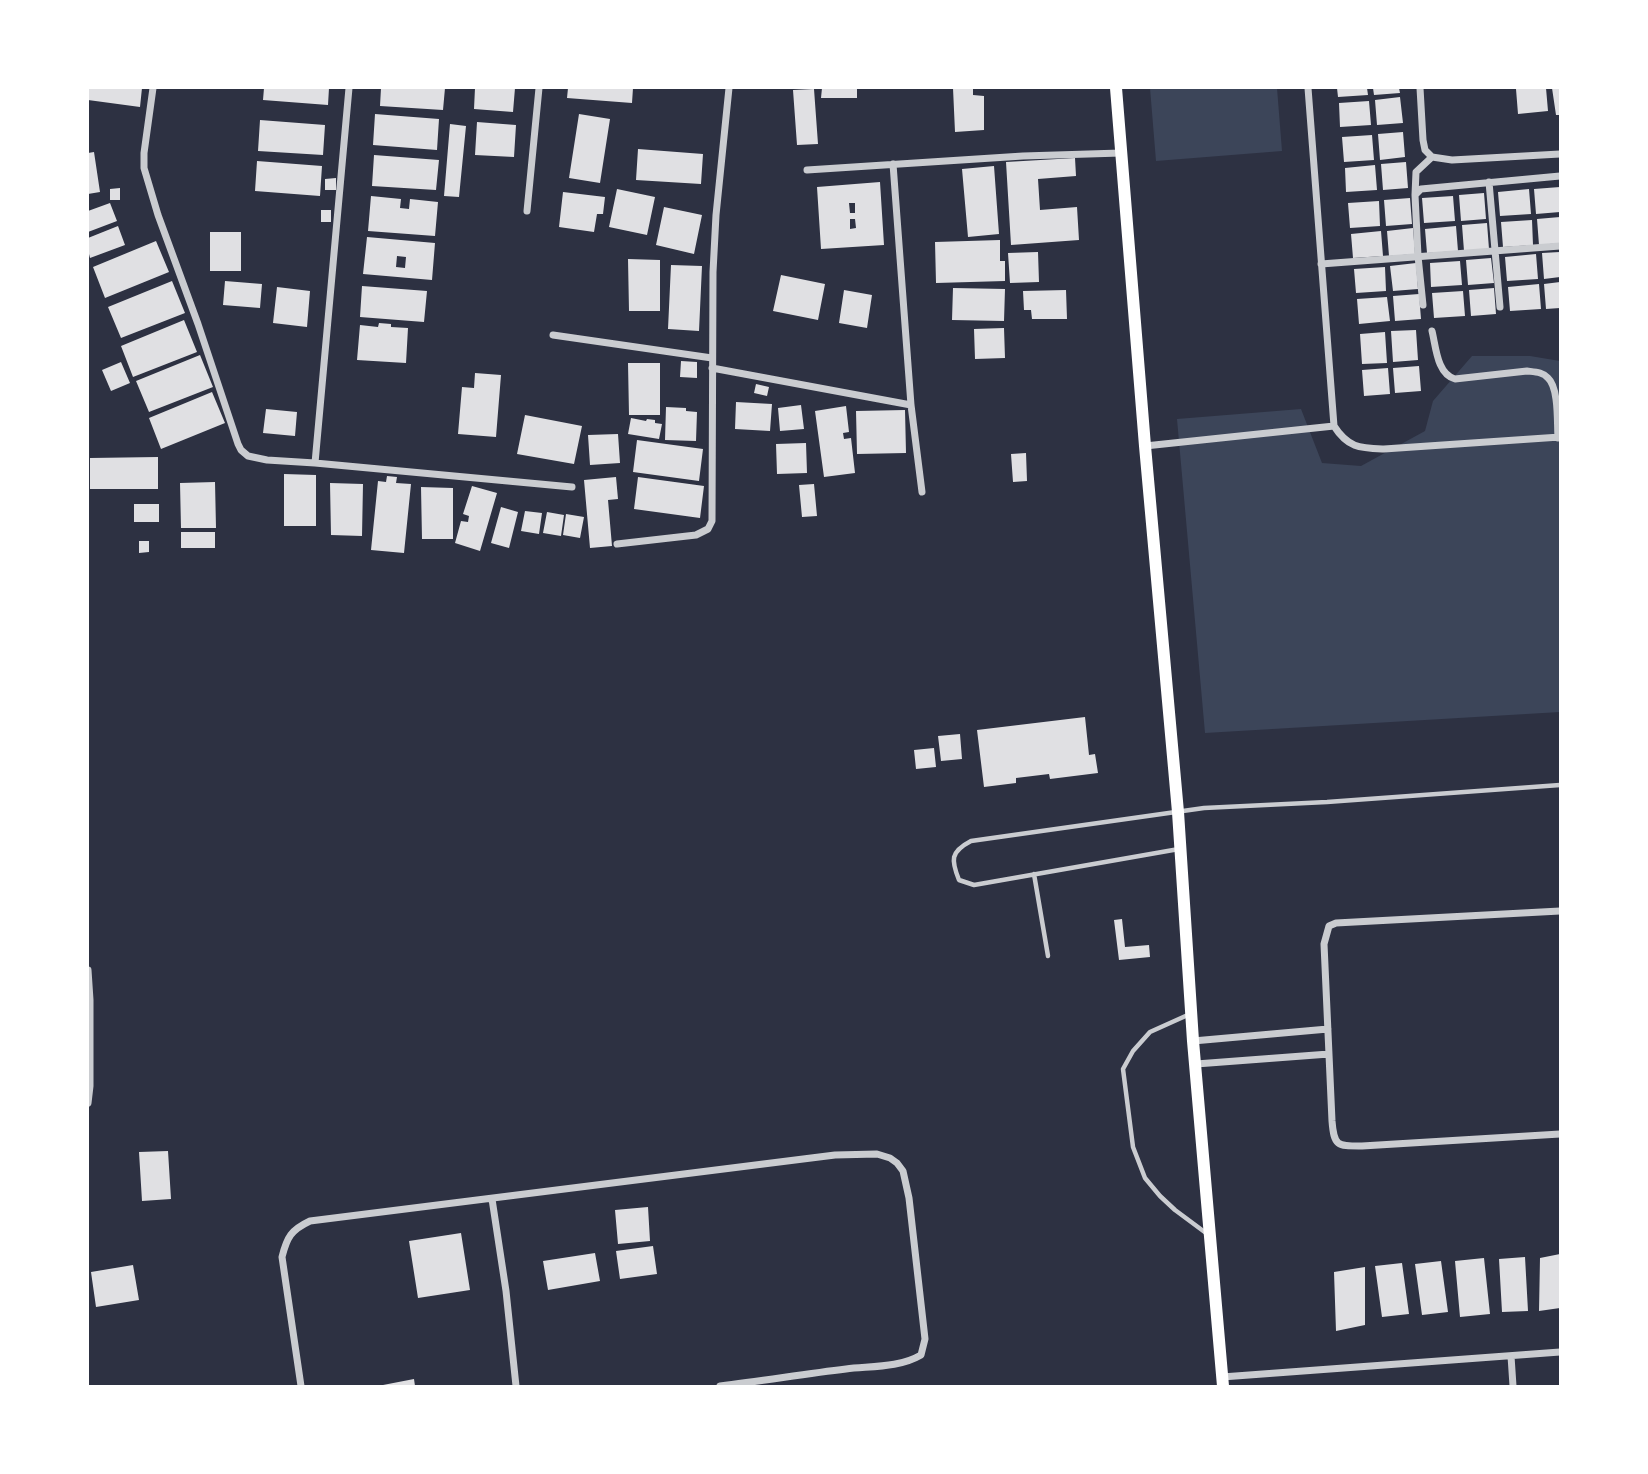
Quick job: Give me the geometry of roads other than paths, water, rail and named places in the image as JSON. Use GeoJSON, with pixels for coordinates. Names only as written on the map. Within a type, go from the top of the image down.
{"type":"FeatureCollection","features":[{"type":"Feature","properties":{"kind":"main road"},"geometry":{"type":"LineString","coordinates":[[1116,88],[1178,812],[1193,1041],[1222,1382]]}},
{"type":"Feature","properties":{"kind":"street"},"geometry":{"type":"LineString","coordinates":[[153,88],[144,168],[238,444],[244,454],[267,460],[572,487]]}},
{"type":"Feature","properties":{"kind":"street"},"geometry":{"type":"LineString","coordinates":[[315,463],[349,88]]}},
{"type":"Feature","properties":{"kind":"street"},"geometry":{"type":"LineString","coordinates":[[527,211],[539,88]]}},
{"type":"Feature","properties":{"kind":"street"},"geometry":{"type":"LineString","coordinates":[[617,544],[696,535],[710,525],[716,215],[729,88]]}},
{"type":"Feature","properties":{"kind":"street"},"geometry":{"type":"LineString","coordinates":[[1308,88],[1334,426],[1342,438],[1349,444],[1384,449],[1559,438],[1553,384],[1547,376],[1527,372],[1455,379],[1446,375],[1440,364],[1432,331]]}},
{"type":"Feature","properties":{"kind":"street"},"geometry":{"type":"LineString","coordinates":[[1420,88],[1423,140],[1425,150],[1432,157],[1452,160],[1560,153]]}},
{"type":"Feature","properties":{"kind":"street"},"geometry":{"type":"LineString","coordinates":[[807,170],[1023,156],[1121,153]]}},
{"type":"Feature","properties":{"kind":"street"},"geometry":{"type":"LineString","coordinates":[[1423,305],[1418,256],[1416,172],[1432,157]]}},
{"type":"Feature","properties":{"kind":"street"},"geometry":{"type":"LineString","coordinates":[[893,164],[911,405],[922,492]]}},
{"type":"Feature","properties":{"kind":"street"},"geometry":{"type":"LineString","coordinates":[[1415,195],[1422,189],[1560,176]]}},
{"type":"Feature","properties":{"kind":"street"},"geometry":{"type":"LineString","coordinates":[[1489,182],[1500,307]]}},
{"type":"Feature","properties":{"kind":"street"},"geometry":{"type":"LineString","coordinates":[[1321,264],[1560,246]]}},
{"type":"Feature","properties":{"kind":"street"},"geometry":{"type":"LineString","coordinates":[[553,335],[712,358]]}},
{"type":"Feature","properties":{"kind":"street"},"geometry":{"type":"LineString","coordinates":[[712,368],[911,405]]}},
{"type":"Feature","properties":{"kind":"street"},"geometry":{"type":"LineString","coordinates":[[1145,446],[1334,426]]}},
{"type":"Feature","properties":{"kind":"street"},"geometry":{"type":"LineString","coordinates":[[1560,911],[1336,923],[1329,926],[1324,944],[1333,1136],[1336,1142],[1342,1146],[1560,1135]]}},
{"type":"Feature","properties":{"kind":"street"},"geometry":{"type":"LineString","coordinates":[[88,970],[88,1103]]}},
{"type":"Feature","properties":{"kind":"street"},"geometry":{"type":"LineString","coordinates":[[1193,1041],[1328,1029]]}},
{"type":"Feature","properties":{"kind":"street"},"geometry":{"type":"LineString","coordinates":[[1196,1064],[1329,1054]]}},
{"type":"Feature","properties":{"kind":"street"},"geometry":{"type":"LineString","coordinates":[[301,1387],[282,1257],[288,1238],[294,1230],[310,1221],[835,1155],[877,1153],[897,1163],[903,1171],[909,1198],[925,1339],[921,1355],[911,1361],[897,1364],[810,1374],[753,1385],[720,1387]]}},
{"type":"Feature","properties":{"kind":"street"},"geometry":{"type":"LineString","coordinates":[[492,1199],[506,1291],[516,1387]]}},
{"type":"Feature","properties":{"kind":"street"},"geometry":{"type":"LineString","coordinates":[[1222,1382],[1560,1352]]}},
{"type":"Feature","properties":{"kind":"street"},"geometry":{"type":"LineString","coordinates":[[1511,1356],[1513,1387]]}},
{"type":"Feature","properties":{"kind":"lane"},"geometry":{"type":"LineString","coordinates":[[1180,849],[974,885],[959,880],[954,869],[954,855],[958,848],[971,841],[1204,808],[1560,785]]}},
{"type":"Feature","properties":{"kind":"lane"},"geometry":{"type":"LineString","coordinates":[[1034,874],[1048,956]]}},
{"type":"Feature","properties":{"kind":"lane"},"geometry":{"type":"LineString","coordinates":[[1191,1014],[1150,1032],[1133,1051],[1123,1069],[1133,1147],[1144,1178],[1175,1210],[1210,1236]]}}]}
